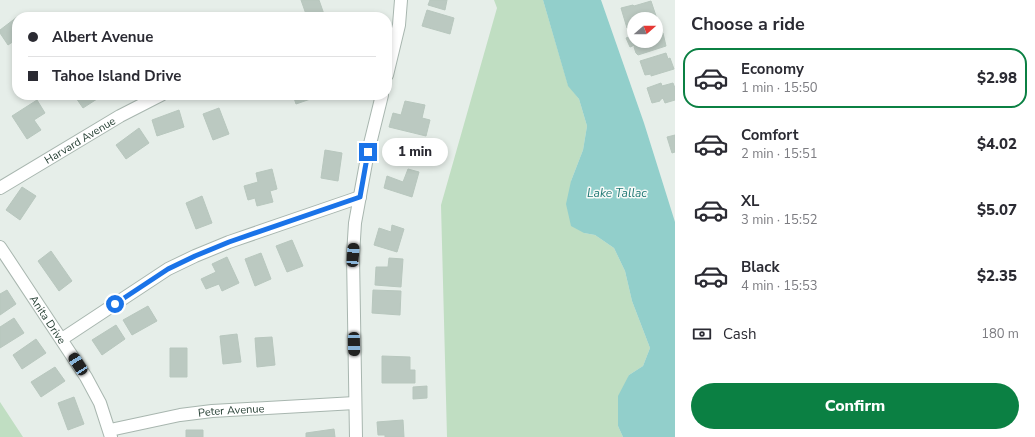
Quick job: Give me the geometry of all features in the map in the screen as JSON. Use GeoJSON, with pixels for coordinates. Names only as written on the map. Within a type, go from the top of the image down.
{"type":"FeatureCollection","features":[{"type":"Feature","properties":{"kind":"street"},"geometry":{"type":"LineString","coordinates":[[392,54],[399,25],[401,0]]}},
{"type":"Feature","properties":{"kind":"street"},"geometry":{"type":"LineString","coordinates":[[392,27],[399,25]]}},
{"type":"Feature","properties":{"kind":"street","name":"Harvard Avenue"},"geometry":{"type":"LineString","coordinates":[[0,188],[120,116],[151,100]]}},
{"type":"Feature","properties":{"kind":"street"},"geometry":{"type":"LineString","coordinates":[[356,437],[353,255],[355,223],[368,152],[381,100]]}},
{"type":"Feature","properties":{"kind":"street"},"geometry":{"type":"LineString","coordinates":[[62,339],[168,269],[195,256],[229,242],[360,197]]}},
{"type":"Feature","properties":{"kind":"street","name":"Anita Drive"},"geometry":{"type":"LineString","coordinates":[[0,247],[86,377],[100,403],[110,434]]}},
{"type":"Feature","properties":{"kind":"street","name":"Peter Avenue"},"geometry":{"type":"LineString","coordinates":[[110,434],[180,415],[212,411],[355,403]]}},
{"type":"Feature","properties":{"kind":"green space"},"geometry":{"type":"Polygon","coordinates":[[[494,0],[543,0],[568,85],[579,99],[587,126],[583,150],[571,181],[584,233],[595,235],[614,248],[625,271],[632,301],[650,348],[643,366],[629,375],[618,426],[623,437],[447,437],[441,205],[497,8],[494,0]]]}},
{"type":"Feature","properties":{"kind":"green space"},"geometry":{"type":"Polygon","coordinates":[[[0,402],[23,437],[0,437],[0,402]]]}},
{"type":"Feature","properties":{"kind":"water","name":"Lake Tallac"},"geometry":{"type":"Polygon","coordinates":[[[543,0],[601,0],[644,123],[675,222],[675,437],[623,437],[618,426],[618,396],[629,375],[643,366],[650,348],[632,301],[625,271],[614,248],[595,235],[584,233],[571,226],[566,204],[571,181],[583,150],[587,126],[579,99],[568,86],[543,0]]]}},
{"type":"Feature","properties":{"kind":"building"},"geometry":{"type":"Polygon","coordinates":[[[301,0],[319,0],[323,12],[305,12],[301,0]]]}},
{"type":"Feature","properties":{"kind":"building"},"geometry":{"type":"Polygon","coordinates":[[[430,0],[447,0],[445,10],[428,5],[430,0]]]}},
{"type":"Feature","properties":{"kind":"building"},"geometry":{"type":"Polygon","coordinates":[[[651,1],[655,12],[627,12],[627,28],[621,8],[651,1]]]}},
{"type":"Feature","properties":{"kind":"building"},"geometry":{"type":"Polygon","coordinates":[[[427,10],[454,18],[450,34],[422,26],[427,10]]]}},
{"type":"Feature","properties":{"kind":"building"},"geometry":{"type":"Polygon","coordinates":[[[12,21],[12,42],[8,45],[0,33],[0,30],[12,21]]]}},
{"type":"Feature","properties":{"kind":"building"},"geometry":{"type":"Polygon","coordinates":[[[663,33],[666,46],[663,47],[663,33]]]}},
{"type":"Feature","properties":{"kind":"building"},"geometry":{"type":"Polygon","coordinates":[[[634,48],[660,48],[638,55],[634,48]]]}},
{"type":"Feature","properties":{"kind":"building"},"geometry":{"type":"Polygon","coordinates":[[[666,53],[668,59],[670,58],[674,69],[651,76],[651,74],[645,75],[640,61],[666,53]]]}},
{"type":"Feature","properties":{"kind":"building"},"geometry":{"type":"Polygon","coordinates":[[[661,83],[662,86],[673,83],[675,88],[675,100],[665,103],[663,98],[660,101],[652,103],[647,88],[661,83]]]}},
{"type":"Feature","properties":{"kind":"building"},"geometry":{"type":"Polygon","coordinates":[[[37,100],[45,113],[34,120],[41,130],[27,139],[12,116],[37,100]]]}},
{"type":"Feature","properties":{"kind":"building"},"geometry":{"type":"Polygon","coordinates":[[[77,100],[95,100],[83,108],[77,100]]]}},
{"type":"Feature","properties":{"kind":"building"},"geometry":{"type":"Polygon","coordinates":[[[295,100],[308,100],[296,104],[295,100]]]}},
{"type":"Feature","properties":{"kind":"building"},"geometry":{"type":"Polygon","coordinates":[[[405,101],[425,105],[422,118],[430,120],[426,136],[389,127],[393,113],[401,115],[405,101]]]}},
{"type":"Feature","properties":{"kind":"building"},"geometry":{"type":"Polygon","coordinates":[[[219,108],[229,134],[213,140],[203,114],[219,108]]]}},
{"type":"Feature","properties":{"kind":"building"},"geometry":{"type":"Polygon","coordinates":[[[179,110],[184,127],[157,136],[152,120],[179,110]]]}},
{"type":"Feature","properties":{"kind":"building"},"geometry":{"type":"Polygon","coordinates":[[[139,128],[149,143],[126,159],[116,145],[139,128]]]}},
{"type":"Feature","properties":{"kind":"building"},"geometry":{"type":"Polygon","coordinates":[[[675,135],[675,152],[672,153],[667,137],[675,135]]]}},
{"type":"Feature","properties":{"kind":"building"},"geometry":{"type":"Polygon","coordinates":[[[395,140],[423,146],[419,163],[391,157],[395,140]]]}},
{"type":"Feature","properties":{"kind":"building"},"geometry":{"type":"Polygon","coordinates":[[[325,150],[342,153],[338,181],[321,178],[325,150]]]}},
{"type":"Feature","properties":{"kind":"building"},"geometry":{"type":"Polygon","coordinates":[[[272,169],[277,189],[270,191],[273,202],[257,206],[255,198],[248,200],[244,186],[258,182],[256,173],[272,169]]]}},
{"type":"Feature","properties":{"kind":"building"},"geometry":{"type":"Polygon","coordinates":[[[408,169],[419,172],[412,197],[384,188],[387,176],[403,182],[408,169]]]}},
{"type":"Feature","properties":{"kind":"building"},"geometry":{"type":"Polygon","coordinates":[[[22,187],[36,196],[20,220],[6,210],[22,187]]]}},
{"type":"Feature","properties":{"kind":"building"},"geometry":{"type":"Polygon","coordinates":[[[202,196],[212,223],[196,229],[186,203],[202,196]]]}},
{"type":"Feature","properties":{"kind":"building"},"geometry":{"type":"Polygon","coordinates":[[[392,225],[404,229],[397,252],[374,245],[379,228],[391,232],[392,225]]]}},
{"type":"Feature","properties":{"kind":"building"},"geometry":{"type":"Polygon","coordinates":[[[292,240],[303,266],[287,272],[276,246],[292,240]]]}},
{"type":"Feature","properties":{"kind":"building"},"geometry":{"type":"Polygon","coordinates":[[[51,251],[72,281],[59,291],[38,261],[51,251]]]}},
{"type":"Feature","properties":{"kind":"building"},"geometry":{"type":"Polygon","coordinates":[[[261,253],[271,279],[255,286],[245,259],[261,253]]]}},
{"type":"Feature","properties":{"kind":"building"},"geometry":{"type":"Polygon","coordinates":[[[227,257],[239,283],[222,291],[219,284],[206,289],[201,279],[216,272],[212,264],[227,257]]]}},
{"type":"Feature","properties":{"kind":"building"},"geometry":{"type":"Polygon","coordinates":[[[389,258],[403,259],[401,287],[375,285],[376,267],[388,267],[389,258]]]}},
{"type":"Feature","properties":{"kind":"building"},"geometry":{"type":"Polygon","coordinates":[[[7,290],[16,304],[0,315],[0,294],[7,290]]]}},
{"type":"Feature","properties":{"kind":"building"},"geometry":{"type":"Polygon","coordinates":[[[373,290],[401,291],[400,315],[372,313],[373,290]]]}},
{"type":"Feature","properties":{"kind":"building"},"geometry":{"type":"Polygon","coordinates":[[[148,306],[157,321],[132,335],[123,320],[148,306]]]}},
{"type":"Feature","properties":{"kind":"building"},"geometry":{"type":"Polygon","coordinates":[[[14,318],[24,333],[0,348],[0,327],[14,318]]]}},
{"type":"Feature","properties":{"kind":"building"},"geometry":{"type":"Polygon","coordinates":[[[116,325],[125,339],[102,355],[92,340],[116,325]]]}},
{"type":"Feature","properties":{"kind":"building"},"geometry":{"type":"Polygon","coordinates":[[[237,334],[241,362],[223,364],[220,336],[237,334]]]}},
{"type":"Feature","properties":{"kind":"building"},"geometry":{"type":"Polygon","coordinates":[[[272,337],[275,365],[257,367],[255,338],[272,337]]]}},
{"type":"Feature","properties":{"kind":"building"},"geometry":{"type":"Polygon","coordinates":[[[36,339],[46,353],[22,369],[13,355],[36,339]]]}},
{"type":"Feature","properties":{"kind":"building"},"geometry":{"type":"Polygon","coordinates":[[[170,348],[187,348],[187,377],[170,377],[170,348]]]}},
{"type":"Feature","properties":{"kind":"building"},"geometry":{"type":"Polygon","coordinates":[[[382,356],[410,357],[410,370],[415,370],[415,383],[382,383],[382,356]]]}},
{"type":"Feature","properties":{"kind":"building"},"geometry":{"type":"Polygon","coordinates":[[[55,367],[65,381],[41,397],[31,382],[55,367]]]}},
{"type":"Feature","properties":{"kind":"building"},"geometry":{"type":"Polygon","coordinates":[[[427,386],[427,398],[413,399],[413,387],[427,386]]]}},
{"type":"Feature","properties":{"kind":"building"},"geometry":{"type":"Polygon","coordinates":[[[74,397],[84,424],[68,430],[58,403],[74,397]]]}},
{"type":"Feature","properties":{"kind":"building"},"geometry":{"type":"Polygon","coordinates":[[[403,420],[404,437],[385,437],[385,435],[378,435],[377,422],[403,420]]]}},
{"type":"Feature","properties":{"kind":"building"},"geometry":{"type":"Polygon","coordinates":[[[334,429],[335,437],[306,437],[306,433],[334,429]]]}},
{"type":"Feature","properties":{"kind":"building"},"geometry":{"type":"Polygon","coordinates":[[[186,430],[203,430],[203,437],[186,437],[186,430]]]}},
{"type":"Feature","properties":{"kind":"route"},"geometry":{"type":"LineString","coordinates":[[115,304],[168,269],[195,256],[229,242],[360,197],[368,152]]}}]}
